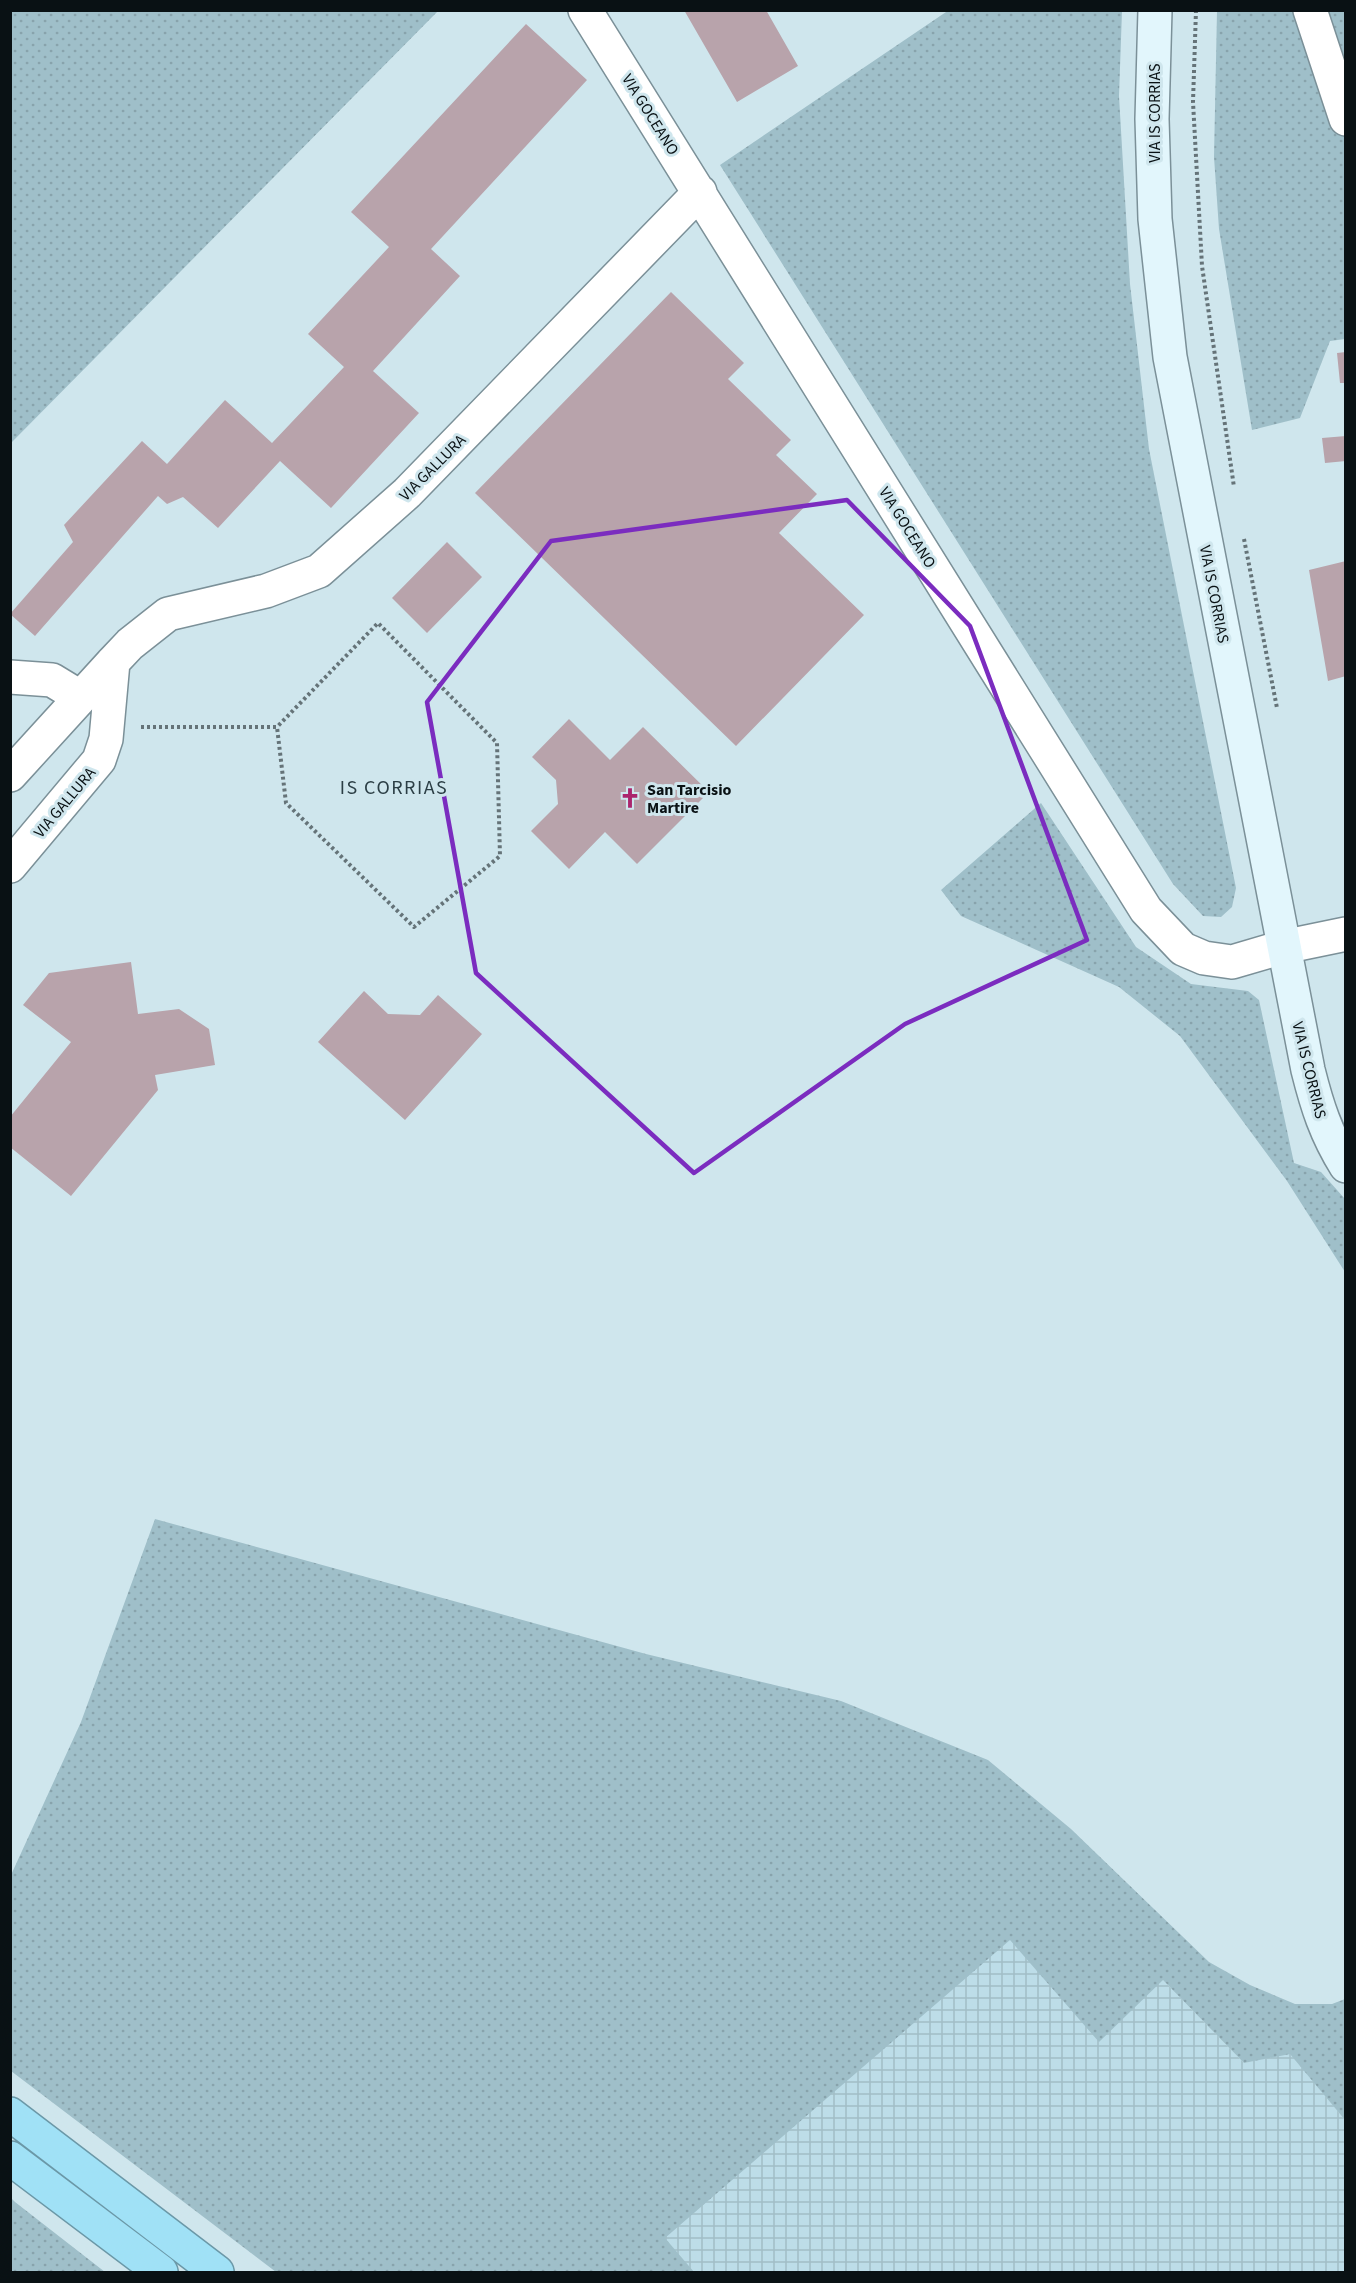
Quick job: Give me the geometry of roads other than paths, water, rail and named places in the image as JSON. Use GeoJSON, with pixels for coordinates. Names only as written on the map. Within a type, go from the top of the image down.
{"type":"FeatureCollection","features":[{"type":"Feature","properties":{"kind":"highway"},"geometry":{"type":"LineString","coordinates":[[10,2114],[217,2272]]}},
{"type":"Feature","properties":{"kind":"highway"},"geometry":{"type":"LineString","coordinates":[[10,2158],[161,2272]]}},
{"type":"Feature","properties":{"kind":"street","name":"VIA GOCEANO"},"geometry":{"type":"LineString","coordinates":[[585,10],[1146,910],[1183,949],[1204,958],[1232,962],[1283,947],[1346,934]]}},
{"type":"Feature","properties":{"kind":"street","name":"VIA IS CORRIAS"},"geometry":{"type":"LineString","coordinates":[[1155,10],[1152,118],[1155,219],[1170,357],[1283,947],[1319,1114],[1330,1141],[1346,1166]]}},
{"type":"Feature","properties":{"kind":"street"},"geometry":{"type":"LineString","coordinates":[[1310,10],[1346,119]]}},
{"type":"Feature","properties":{"kind":"street","name":"VIA GALLURA"},"geometry":{"type":"LineString","coordinates":[[10,775],[130,644],[168,614],[266,591],[319,571],[407,493],[700,192]]}},
{"type":"Feature","properties":{"kind":"street","name":"VIA GALLURA"},"geometry":{"type":"LineString","coordinates":[[10,866],[99,760],[106,739],[113,662]]}},
{"type":"Feature","properties":{"kind":"street"},"geometry":{"type":"LineString","coordinates":[[10,677],[52,680],[80,697]]}},
{"type":"Feature","properties":{"kind":"place","name":"San Tarcisio Martire"},"geometry":{"type":"Point","coordinates":[630,798]}},
{"type":"Feature","properties":{"kind":"district","name":"IS CORRIAS"},"geometry":{"type":"Point","coordinates":[394,787]}}]}
